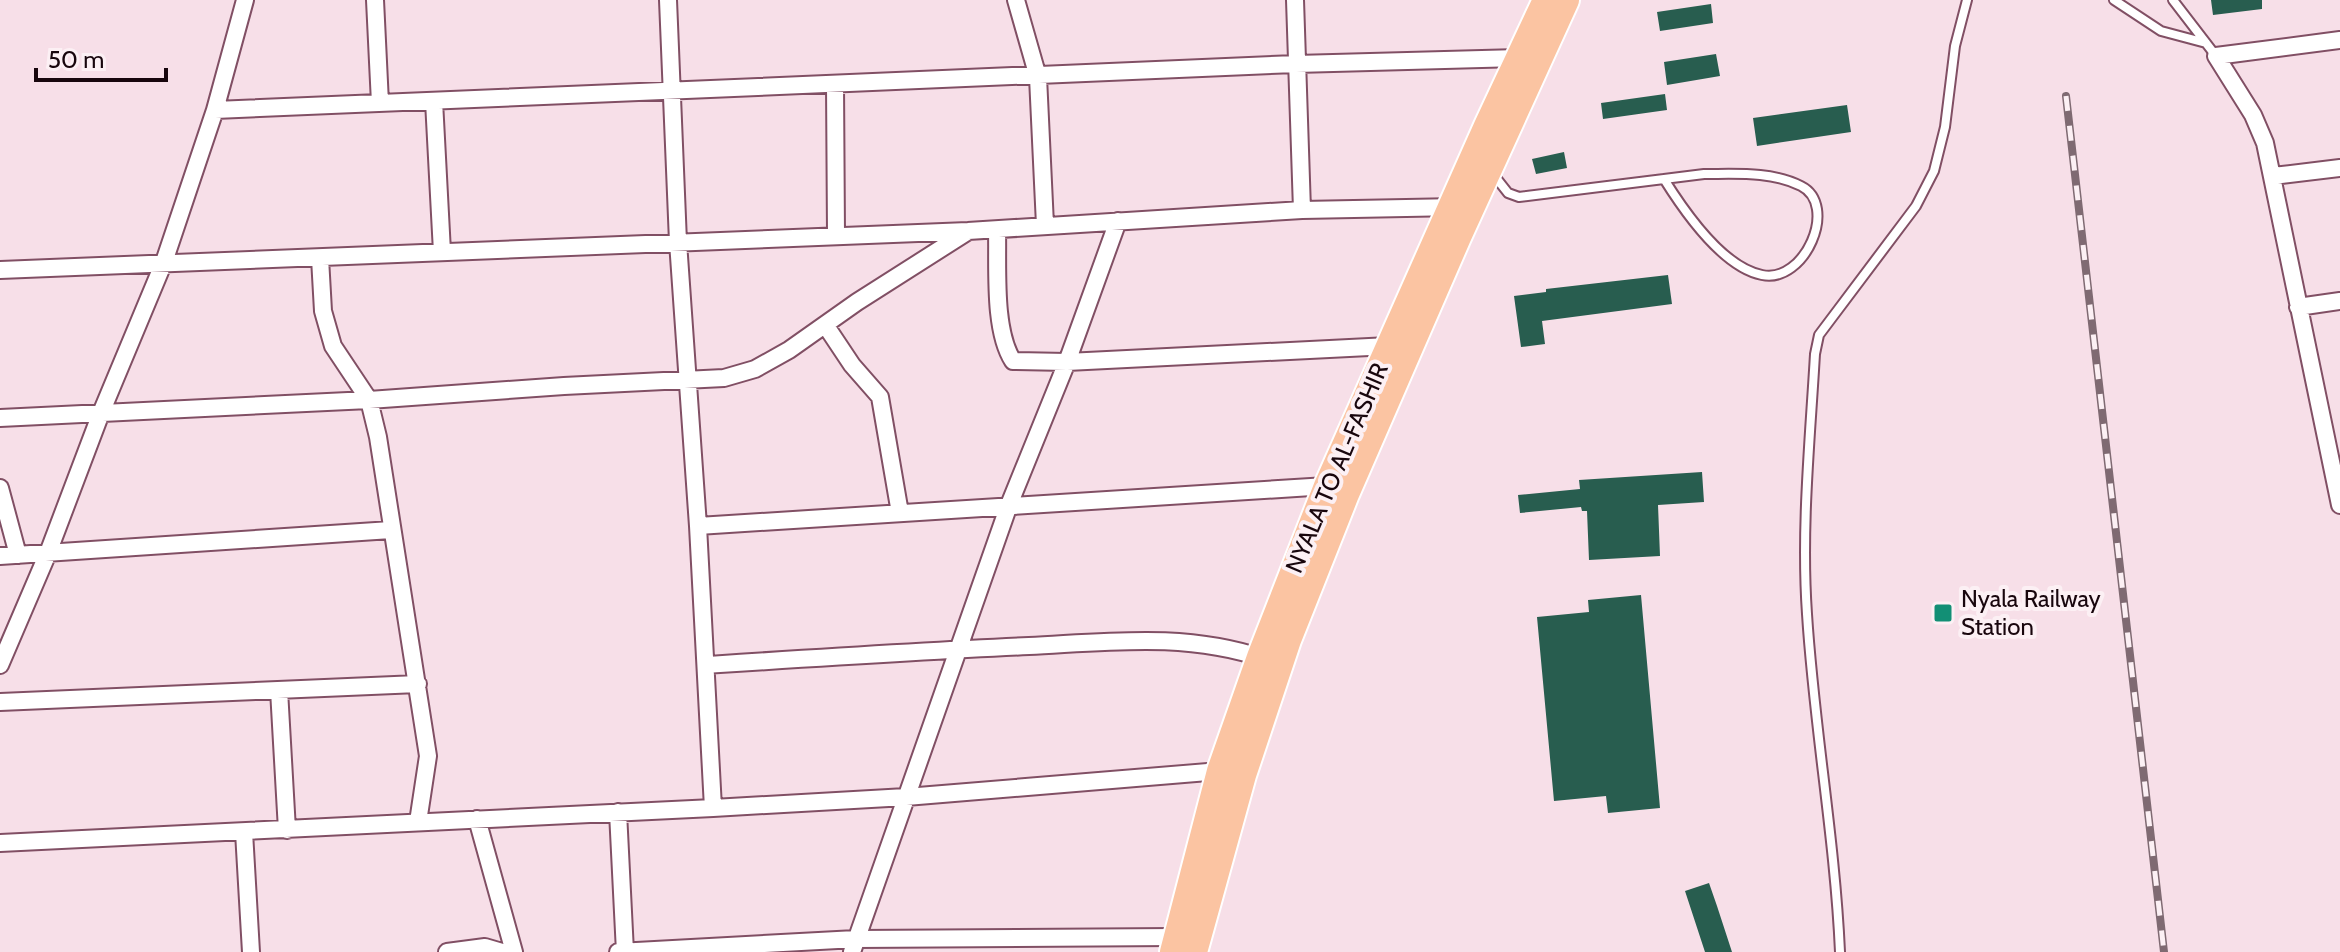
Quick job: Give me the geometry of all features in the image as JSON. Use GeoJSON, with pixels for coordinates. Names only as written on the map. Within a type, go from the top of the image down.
{"type":"FeatureCollection","features":[{"type":"Feature","properties":{"kind":"highway","name":"NYALA TO AL-FASHIR"},"geometry":{"type":"LineString","coordinates":[[1181,947],[1220,771],[1346,494],[1462,208],[1543,29],[1546,0]]}},
{"type":"Feature","properties":{"kind":"highway","name":"NYALA TO AL-FASHIR"},"geometry":{"type":"LineString","coordinates":[[1483,160],[1519,58],[1566,0]]}},
{"type":"Feature","properties":{"kind":"highway","name":"NYALA TO AL-FASHIR"},"geometry":{"type":"LineString","coordinates":[[1181,947],[1243,775],[1270,660],[1327,486],[1389,346],[1462,208]]}},
{"type":"Feature","properties":{"kind":"street"},"geometry":{"type":"LineString","coordinates":[[0,665],[164,262],[215,110],[245,0]]}},
{"type":"Feature","properties":{"kind":"street"},"geometry":{"type":"LineString","coordinates":[[375,0],[380,103]]}},
{"type":"Feature","properties":{"kind":"street"},"geometry":{"type":"LineString","coordinates":[[668,0],[678,242],[698,526],[713,808]]}},
{"type":"Feature","properties":{"kind":"street"},"geometry":{"type":"LineString","coordinates":[[1016,0],[1038,77],[1045,225]]}},
{"type":"Feature","properties":{"kind":"street"},"geometry":{"type":"LineString","coordinates":[[1295,0],[1302,210]]}},
{"type":"Feature","properties":{"kind":"street"},"geometry":{"type":"LineString","coordinates":[[2340,40],[2211,49],[2253,115],[2265,143],[2298,307],[2335,448],[2340,505]]}},
{"type":"Feature","properties":{"kind":"street"},"geometry":{"type":"LineString","coordinates":[[215,110],[1296,64],[1519,58]]}},
{"type":"Feature","properties":{"kind":"street"},"geometry":{"type":"LineString","coordinates":[[835,84],[836,234]]}},
{"type":"Feature","properties":{"kind":"street"},"geometry":{"type":"LineString","coordinates":[[434,101],[442,252]]}},
{"type":"Feature","properties":{"kind":"street"},"geometry":{"type":"LineString","coordinates":[[2273,176],[2340,168]]}},
{"type":"Feature","properties":{"kind":"street"},"geometry":{"type":"LineString","coordinates":[[0,270],[836,234],[997,230],[1302,210],[1462,208]]}},
{"type":"Feature","properties":{"kind":"street"},"geometry":{"type":"LineString","coordinates":[[854,946],[1009,505],[1067,362],[1118,221]]}},
{"type":"Feature","properties":{"kind":"street"},"geometry":{"type":"LineString","coordinates":[[997,230],[998,294],[1005,348],[1013,361],[1067,362],[1389,346]]}},
{"type":"Feature","properties":{"kind":"street"},"geometry":{"type":"LineString","coordinates":[[0,418],[724,378],[755,369],[826,326],[857,302],[968,231]]}},
{"type":"Feature","properties":{"kind":"street"},"geometry":{"type":"LineString","coordinates":[[320,258],[323,311],[333,346],[369,400],[378,437],[428,756],[418,822]]}},
{"type":"Feature","properties":{"kind":"street"},"geometry":{"type":"LineString","coordinates":[[2298,307],[2340,301]]}},
{"type":"Feature","properties":{"kind":"street"},"geometry":{"type":"LineString","coordinates":[[826,326],[852,365],[880,397],[900,513]]}},
{"type":"Feature","properties":{"kind":"street"},"geometry":{"type":"LineString","coordinates":[[698,526],[1327,486]]}},
{"type":"Feature","properties":{"kind":"street"},"geometry":{"type":"LineString","coordinates":[[0,488],[18,555]]}},
{"type":"Feature","properties":{"kind":"street"},"geometry":{"type":"LineString","coordinates":[[0,556],[391,530]]}},
{"type":"Feature","properties":{"kind":"street"},"geometry":{"type":"LineString","coordinates":[[706,665],[1164,640],[1212,644],[1270,660]]}},
{"type":"Feature","properties":{"kind":"street"},"geometry":{"type":"LineString","coordinates":[[0,702],[418,684]]}},
{"type":"Feature","properties":{"kind":"street"},"geometry":{"type":"LineString","coordinates":[[279,690],[287,830]]}},
{"type":"Feature","properties":{"kind":"street"},"geometry":{"type":"LineString","coordinates":[[0,843],[906,797],[1220,771]]}},
{"type":"Feature","properties":{"kind":"street"},"geometry":{"type":"LineString","coordinates":[[618,812],[625,952]]}},
{"type":"Feature","properties":{"kind":"street"},"geometry":{"type":"LineString","coordinates":[[477,819],[514,952]]}},
{"type":"Feature","properties":{"kind":"street"},"geometry":{"type":"LineString","coordinates":[[244,832],[251,952]]}},
{"type":"Feature","properties":{"kind":"street"},"geometry":{"type":"LineString","coordinates":[[618,952],[951,945],[1181,947]]}},
{"type":"Feature","properties":{"kind":"street"},"geometry":{"type":"LineString","coordinates":[[447,952],[485,947],[502,952]]}},
{"type":"Feature","properties":{"kind":"lane"},"geometry":{"type":"LineString","coordinates":[[1840,952],[1837,874],[1807,615],[1804,528],[1815,354],[1819,335],[1916,206],[1934,171],[1945,127],[1955,46],[1967,0]]}},
{"type":"Feature","properties":{"kind":"lane"},"geometry":{"type":"LineString","coordinates":[[2114,0],[2161,31],[2211,49]]}},
{"type":"Feature","properties":{"kind":"lane"},"geometry":{"type":"LineString","coordinates":[[2173,0],[2211,49]]}},
{"type":"Feature","properties":{"kind":"lane"},"geometry":{"type":"LineString","coordinates":[[1483,160],[1508,193],[1519,197],[1704,174],[1745,174],[1780,179],[1803,187],[1816,203],[1813,238],[1805,255],[1776,276],[1748,270],[1689,220],[1664,179]]}},
{"type":"Feature","properties":{"kind":"building"},"geometry":{"type":"Polygon","coordinates":[[[2211,0],[2262,0],[2262,9],[2213,15],[2211,0]]]}},
{"type":"Feature","properties":{"kind":"building"},"geometry":{"type":"Polygon","coordinates":[[[1711,4],[1713,23],[1660,31],[1657,12],[1711,4]]]}},
{"type":"Feature","properties":{"kind":"building"},"geometry":{"type":"Polygon","coordinates":[[[1716,54],[1720,76],[1667,85],[1664,62],[1716,54]]]}},
{"type":"Feature","properties":{"kind":"building"},"geometry":{"type":"Polygon","coordinates":[[[1665,94],[1667,110],[1603,119],[1601,103],[1665,94]]]}},
{"type":"Feature","properties":{"kind":"building"},"geometry":{"type":"Polygon","coordinates":[[[1847,105],[1851,132],[1757,146],[1753,118],[1847,105]]]}},
{"type":"Feature","properties":{"kind":"building"},"geometry":{"type":"Polygon","coordinates":[[[1564,152],[1567,168],[1536,174],[1532,159],[1564,152]]]}},
{"type":"Feature","properties":{"kind":"building"},"geometry":{"type":"Polygon","coordinates":[[[1668,275],[1672,304],[1542,321],[1545,344],[1521,347],[1514,296],[1546,292],[1546,289],[1668,275]]]}},
{"type":"Feature","properties":{"kind":"building"},"geometry":{"type":"Polygon","coordinates":[[[1702,472],[1704,502],[1658,505],[1660,556],[1589,560],[1587,511],[1582,511],[1581,507],[1520,513],[1518,495],[1580,489],[1579,480],[1702,472]]]}},
{"type":"Feature","properties":{"kind":"building"},"geometry":{"type":"Polygon","coordinates":[[[1641,595],[1660,808],[1608,813],[1606,796],[1554,801],[1537,617],[1589,612],[1588,600],[1641,595]]]}},
{"type":"Feature","properties":{"kind":"building"},"geometry":{"type":"Polygon","coordinates":[[[1709,883],[1732,952],[1705,952],[1685,891],[1709,883]]]}},
{"type":"Feature","properties":{"kind":"railway"},"geometry":{"type":"LineString","coordinates":[[2066,96],[2164,952]]}},
{"type":"Feature","properties":{"kind":"place","name":"Nyala Railway Station"},"geometry":{"type":"Point","coordinates":[1943,613]}}]}
